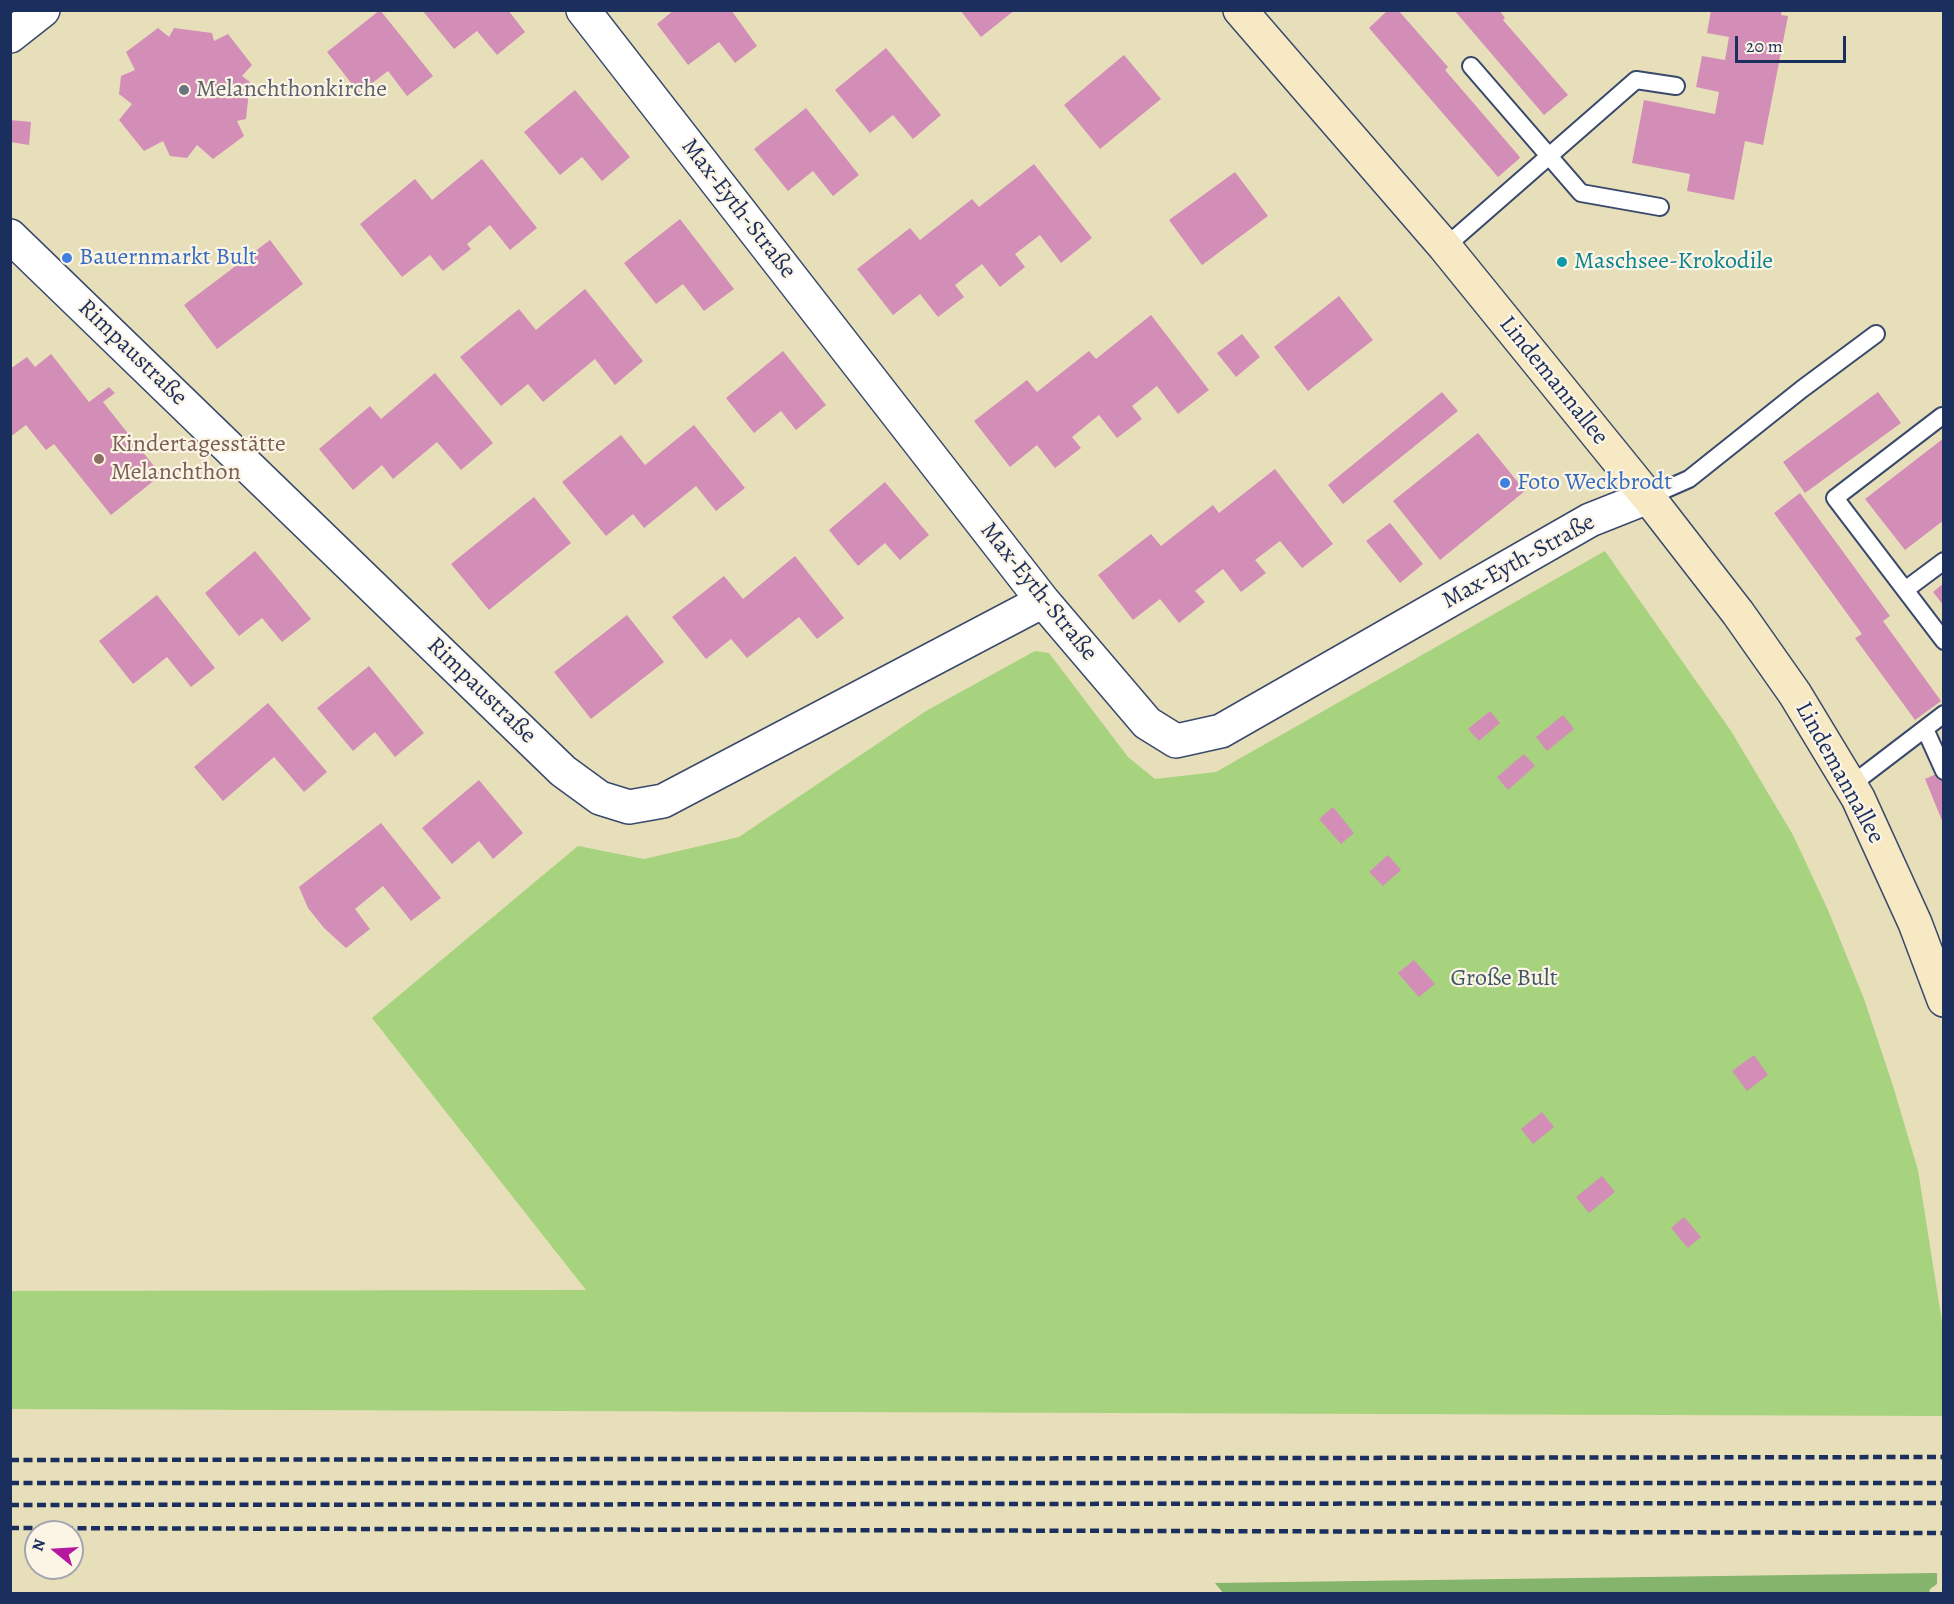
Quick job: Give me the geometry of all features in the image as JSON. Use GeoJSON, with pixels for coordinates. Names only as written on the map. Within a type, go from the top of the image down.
{"type":"FeatureCollection","features":[{"type":"Feature","properties":{"kind":"street"},"geometry":{"type":"LineString","coordinates":[[10,36],[43,10]]}},
{"type":"Feature","properties":{"kind":"street","name":"Max-Eyth-Straße"},"geometry":{"type":"LineString","coordinates":[[583,10],[1043,601],[1147,723],[1176,741],[1221,731],[1590,520],[1648,497]]}},
{"type":"Feature","properties":{"kind":"street","name":"Lindemannallee"},"geometry":{"type":"LineString","coordinates":[[1240,10],[1445,247],[1648,497],[1738,613],[1789,685],[1851,785],[1915,922],[1944,1000]]}},
{"type":"Feature","properties":{"kind":"street","name":"Rimpaustraße"},"geometry":{"type":"LineString","coordinates":[[10,236],[563,771],[600,798],[629,807],[663,801],[1043,601]]}},
{"type":"Feature","properties":{"kind":"lane"},"geometry":{"type":"LineString","coordinates":[[1471,66],[1581,193],[1660,207]]}},
{"type":"Feature","properties":{"kind":"lane"},"geometry":{"type":"LineString","coordinates":[[1445,247],[1636,80],[1676,86]]}},
{"type":"Feature","properties":{"kind":"lane"},"geometry":{"type":"LineString","coordinates":[[1648,497],[1689,480],[1802,389],[1876,334]]}},
{"type":"Feature","properties":{"kind":"lane"},"geometry":{"type":"LineString","coordinates":[[1942,416],[1835,498],[1944,641]]}},
{"type":"Feature","properties":{"kind":"lane"},"geometry":{"type":"LineString","coordinates":[[1905,590],[1944,561]]}},
{"type":"Feature","properties":{"kind":"lane"},"geometry":{"type":"LineString","coordinates":[[1851,785],[1944,714]]}},
{"type":"Feature","properties":{"kind":"lane"},"geometry":{"type":"LineString","coordinates":[[1925,729],[1944,771]]}},
{"type":"Feature","properties":{"kind":"green space","name":"Große Bult"},"geometry":{"type":"Polygon","coordinates":[[[1605,551],[1731,731],[1793,835],[1828,910],[1864,999],[1918,1170],[1944,1335],[1943,1416],[11,1409],[11,1291],[586,1290],[372,1018],[578,846],[644,859],[739,837],[926,711],[1035,651],[1049,653],[1128,757],[1155,779],[1216,772],[1605,551]]]}},
{"type":"Feature","properties":{"kind":"green space"},"geometry":{"type":"Polygon","coordinates":[[[1937,1573],[1937,1584],[1930,1589],[1929,1594],[1224,1594],[1215,1583],[1937,1573]]]}},
{"type":"Feature","properties":{"kind":"building"},"geometry":{"type":"Polygon","coordinates":[[[380,10],[433,76],[407,96],[388,71],[359,93],[327,52],[380,10]]]}},
{"type":"Feature","properties":{"kind":"building"},"geometry":{"type":"Polygon","coordinates":[[[422,10],[508,10],[525,32],[497,55],[477,31],[454,49],[422,10]]]}},
{"type":"Feature","properties":{"kind":"building"},"geometry":{"type":"Polygon","coordinates":[[[674,10],[731,10],[757,46],[735,63],[719,42],[688,65],[657,24],[674,10]]]}},
{"type":"Feature","properties":{"kind":"building"},"geometry":{"type":"Polygon","coordinates":[[[960,10],[1015,10],[981,37],[960,10]]]}},
{"type":"Feature","properties":{"kind":"building"},"geometry":{"type":"Polygon","coordinates":[[[1388,10],[1398,10],[1448,67],[1445,70],[1519,156],[1520,158],[1498,177],[1369,28],[1388,10]]]}},
{"type":"Feature","properties":{"kind":"building"},"geometry":{"type":"Polygon","coordinates":[[[1454,10],[1499,10],[1505,18],[1503,20],[1568,95],[1544,115],[1454,10]]]}},
{"type":"Feature","properties":{"kind":"building"},"geometry":{"type":"Polygon","coordinates":[[[1711,10],[1782,10],[1781,15],[1788,16],[1763,145],[1745,141],[1734,200],[1687,191],[1690,174],[1632,163],[1644,100],[1715,114],[1719,92],[1696,87],[1702,56],[1725,60],[1729,37],[1707,33],[1711,10]]]}},
{"type":"Feature","properties":{"kind":"building","name":"Melanchthonkirche"},"geometry":{"type":"Polygon","coordinates":[[[158,28],[169,37],[174,28],[212,33],[214,41],[228,34],[252,65],[242,76],[250,82],[246,119],[237,121],[244,136],[213,159],[197,145],[187,158],[170,156],[163,141],[144,151],[119,120],[132,104],[119,94],[121,76],[135,70],[126,52],[158,28]]]}},
{"type":"Feature","properties":{"kind":"building"},"geometry":{"type":"Polygon","coordinates":[[[886,48],[941,115],[913,139],[893,115],[870,133],[835,90],[886,48]]]}},
{"type":"Feature","properties":{"kind":"building"},"geometry":{"type":"Polygon","coordinates":[[[1124,55],[1161,99],[1100,149],[1064,105],[1124,55]]]}},
{"type":"Feature","properties":{"kind":"building"},"geometry":{"type":"Polygon","coordinates":[[[575,90],[630,157],[602,181],[582,157],[560,175],[524,132],[575,90]]]}},
{"type":"Feature","properties":{"kind":"building"},"geometry":{"type":"Polygon","coordinates":[[[806,108],[859,175],[833,196],[813,171],[788,191],[754,149],[806,108]]]}},
{"type":"Feature","properties":{"kind":"building"},"geometry":{"type":"Polygon","coordinates":[[[10,120],[31,122],[29,145],[10,142],[10,120]]]}},
{"type":"Feature","properties":{"kind":"building"},"geometry":{"type":"Polygon","coordinates":[[[482,159],[537,228],[510,250],[490,225],[467,244],[471,249],[443,271],[430,255],[402,277],[360,224],[415,179],[432,200],[482,159]]]}},
{"type":"Feature","properties":{"kind":"building"},"geometry":{"type":"Polygon","coordinates":[[[1034,164],[1092,238],[1061,263],[1040,235],[1015,254],[1025,267],[1000,287],[982,264],[955,285],[964,297],[938,317],[920,294],[893,315],[857,269],[910,228],[920,240],[972,199],[979,207],[1034,164]]]}},
{"type":"Feature","properties":{"kind":"building"},"geometry":{"type":"Polygon","coordinates":[[[1235,172],[1268,216],[1202,265],[1169,220],[1235,172]]]}},
{"type":"Feature","properties":{"kind":"building"},"geometry":{"type":"Polygon","coordinates":[[[680,219],[734,289],[704,311],[683,284],[656,304],[624,263],[680,219]]]}},
{"type":"Feature","properties":{"kind":"building"},"geometry":{"type":"Polygon","coordinates":[[[270,240],[303,284],[217,349],[184,305],[270,240]]]}},
{"type":"Feature","properties":{"kind":"building"},"geometry":{"type":"Polygon","coordinates":[[[585,289],[643,361],[615,385],[595,359],[543,402],[528,384],[501,406],[460,357],[519,309],[536,330],[585,289]]]}},
{"type":"Feature","properties":{"kind":"building"},"geometry":{"type":"Polygon","coordinates":[[[1339,296],[1373,340],[1308,391],[1274,347],[1339,296]]]}},
{"type":"Feature","properties":{"kind":"building"},"geometry":{"type":"Polygon","coordinates":[[[1151,315],[1209,390],[1178,414],[1157,386],[1132,406],[1142,419],[1117,438],[1099,415],[1072,437],[1081,448],[1055,468],[1037,445],[1010,467],[974,421],[1027,380],[1037,392],[1089,351],[1096,359],[1151,315]]]}},
{"type":"Feature","properties":{"kind":"building"},"geometry":{"type":"Polygon","coordinates":[[[1242,334],[1260,357],[1236,377],[1217,353],[1242,334]]]}},
{"type":"Feature","properties":{"kind":"building"},"geometry":{"type":"Polygon","coordinates":[[[783,351],[826,405],[796,430],[781,411],[754,433],[726,398],[783,351]]]}},
{"type":"Feature","properties":{"kind":"building"},"geometry":{"type":"Polygon","coordinates":[[[51,354],[89,402],[109,387],[115,393],[103,402],[161,475],[111,515],[54,444],[46,450],[26,425],[10,437],[10,369],[27,357],[35,367],[51,354]]]}},
{"type":"Feature","properties":{"kind":"building"},"geometry":{"type":"Polygon","coordinates":[[[435,373],[493,443],[461,470],[437,442],[393,479],[382,465],[353,490],[319,449],[370,406],[381,419],[435,373]]]}},
{"type":"Feature","properties":{"kind":"building"},"geometry":{"type":"Polygon","coordinates":[[[1442,392],[1458,411],[1343,504],[1328,485],[1442,392]]]}},
{"type":"Feature","properties":{"kind":"building"},"geometry":{"type":"Polygon","coordinates":[[[1878,392],[1901,423],[1805,493],[1783,462],[1878,392]]]}},
{"type":"Feature","properties":{"kind":"building"},"geometry":{"type":"Polygon","coordinates":[[[694,425],[745,488],[716,511],[696,486],[644,528],[633,514],[606,536],[562,482],[621,435],[645,465],[694,425]]]}},
{"type":"Feature","properties":{"kind":"building"},"geometry":{"type":"Polygon","coordinates":[[[1478,433],[1525,491],[1440,560],[1393,501],[1478,433]]]}},
{"type":"Feature","properties":{"kind":"building"},"geometry":{"type":"Polygon","coordinates":[[[1944,438],[1944,520],[1905,550],[1865,499],[1944,438]]]}},
{"type":"Feature","properties":{"kind":"building"},"geometry":{"type":"Polygon","coordinates":[[[1275,469],[1333,544],[1302,568],[1280,541],[1255,560],[1266,573],[1241,592],[1223,569],[1195,591],[1205,602],[1179,623],[1160,599],[1133,620],[1098,575],[1151,534],[1161,546],[1213,505],[1219,513],[1275,469]]]}},
{"type":"Feature","properties":{"kind":"building"},"geometry":{"type":"Polygon","coordinates":[[[885,482],[929,535],[900,560],[885,543],[858,566],[829,530],[885,482]]]}},
{"type":"Feature","properties":{"kind":"building"},"geometry":{"type":"Polygon","coordinates":[[[1800,493],[1890,616],[1883,621],[1941,701],[1915,720],[1855,638],[1862,634],[1774,513],[1800,493]]]}},
{"type":"Feature","properties":{"kind":"building"},"geometry":{"type":"Polygon","coordinates":[[[534,497],[571,543],[489,610],[451,564],[534,497]]]}},
{"type":"Feature","properties":{"kind":"building"},"geometry":{"type":"Polygon","coordinates":[[[1390,523],[1423,564],[1400,583],[1366,541],[1390,523]]]}},
{"type":"Feature","properties":{"kind":"building"},"geometry":{"type":"Polygon","coordinates":[[[255,551],[311,619],[282,642],[262,618],[239,636],[205,593],[255,551]]]}},
{"type":"Feature","properties":{"kind":"building"},"geometry":{"type":"Polygon","coordinates":[[[795,556],[844,618],[817,639],[799,617],[747,658],[731,639],[706,659],[672,617],[724,576],[743,599],[795,556]]]}},
{"type":"Feature","properties":{"kind":"building"},"geometry":{"type":"Polygon","coordinates":[[[1944,583],[1944,606],[1933,592],[1944,583]]]}},
{"type":"Feature","properties":{"kind":"building"},"geometry":{"type":"Polygon","coordinates":[[[157,595],[215,668],[191,687],[167,657],[133,684],[99,641],[157,595]]]}},
{"type":"Feature","properties":{"kind":"building"},"geometry":{"type":"Polygon","coordinates":[[[627,615],[664,662],[591,719],[554,672],[627,615]]]}},
{"type":"Feature","properties":{"kind":"building"},"geometry":{"type":"Polygon","coordinates":[[[369,666],[424,733],[395,757],[375,732],[353,751],[317,708],[369,666]]]}},
{"type":"Feature","properties":{"kind":"building"},"geometry":{"type":"Polygon","coordinates":[[[268,703],[327,772],[304,792],[274,757],[223,801],[194,767],[268,703]]]}},
{"type":"Feature","properties":{"kind":"building"},"geometry":{"type":"Polygon","coordinates":[[[1490,711],[1500,723],[1479,741],[1468,729],[1490,711]]]}},
{"type":"Feature","properties":{"kind":"building"},"geometry":{"type":"Polygon","coordinates":[[[1563,715],[1574,729],[1547,751],[1536,737],[1563,715]]]}},
{"type":"Feature","properties":{"kind":"building"},"geometry":{"type":"Polygon","coordinates":[[[1524,754],[1535,766],[1508,790],[1497,777],[1524,754]]]}},
{"type":"Feature","properties":{"kind":"building"},"geometry":{"type":"Polygon","coordinates":[[[1943,771],[1943,823],[1925,779],[1943,771]]]}},
{"type":"Feature","properties":{"kind":"building"},"geometry":{"type":"Polygon","coordinates":[[[479,780],[523,833],[493,859],[479,841],[452,864],[422,828],[479,780]]]}},
{"type":"Feature","properties":{"kind":"building"},"geometry":{"type":"Polygon","coordinates":[[[1333,807],[1354,833],[1341,844],[1319,819],[1333,807]]]}},
{"type":"Feature","properties":{"kind":"building"},"geometry":{"type":"Polygon","coordinates":[[[381,823],[441,898],[411,921],[383,886],[355,909],[370,929],[346,948],[324,928],[308,908],[299,887],[381,823]]]}},
{"type":"Feature","properties":{"kind":"building"},"geometry":{"type":"Polygon","coordinates":[[[1388,855],[1401,870],[1383,886],[1369,872],[1388,855]]]}},
{"type":"Feature","properties":{"kind":"building"},"geometry":{"type":"Polygon","coordinates":[[[1414,960],[1435,984],[1419,997],[1398,973],[1414,960]]]}},
{"type":"Feature","properties":{"kind":"building"},"geometry":{"type":"Polygon","coordinates":[[[1754,1055],[1768,1075],[1747,1091],[1732,1071],[1754,1055]]]}},
{"type":"Feature","properties":{"kind":"building"},"geometry":{"type":"Polygon","coordinates":[[[1542,1112],[1554,1127],[1533,1144],[1521,1129],[1542,1112]]]}},
{"type":"Feature","properties":{"kind":"building"},"geometry":{"type":"Polygon","coordinates":[[[1602,1176],[1615,1192],[1589,1213],[1576,1197],[1602,1176]]]}},
{"type":"Feature","properties":{"kind":"building"},"geometry":{"type":"Polygon","coordinates":[[[1684,1217],[1701,1237],[1688,1248],[1671,1228],[1684,1217]]]}},
{"type":"Feature","properties":{"kind":"railway"},"geometry":{"type":"LineString","coordinates":[[10,1460],[1944,1457]]}},
{"type":"Feature","properties":{"kind":"railway"},"geometry":{"type":"LineString","coordinates":[[10,1483],[1944,1483]]}},
{"type":"Feature","properties":{"kind":"railway"},"geometry":{"type":"LineString","coordinates":[[10,1505],[1944,1503]]}},
{"type":"Feature","properties":{"kind":"railway"},"geometry":{"type":"LineString","coordinates":[[10,1528],[1944,1533]]}},
{"type":"Feature","properties":{"kind":"place","name":"Melanchthonkirche"},"geometry":{"type":"Point","coordinates":[184,90]}},
{"type":"Feature","properties":{"kind":"place","name":"Bauernmarkt Bult"},"geometry":{"type":"Point","coordinates":[67,258]}},
{"type":"Feature","properties":{"kind":"place","name":"Maschsee-Krokodile"},"geometry":{"type":"Point","coordinates":[1562,262]}},
{"type":"Feature","properties":{"kind":"place","name":"Kindertagesstätte Melanchthon"},"geometry":{"type":"Point","coordinates":[99,459]}},
{"type":"Feature","properties":{"kind":"place","name":"Foto Weckbrodt"},"geometry":{"type":"Point","coordinates":[1505,483]}}]}
